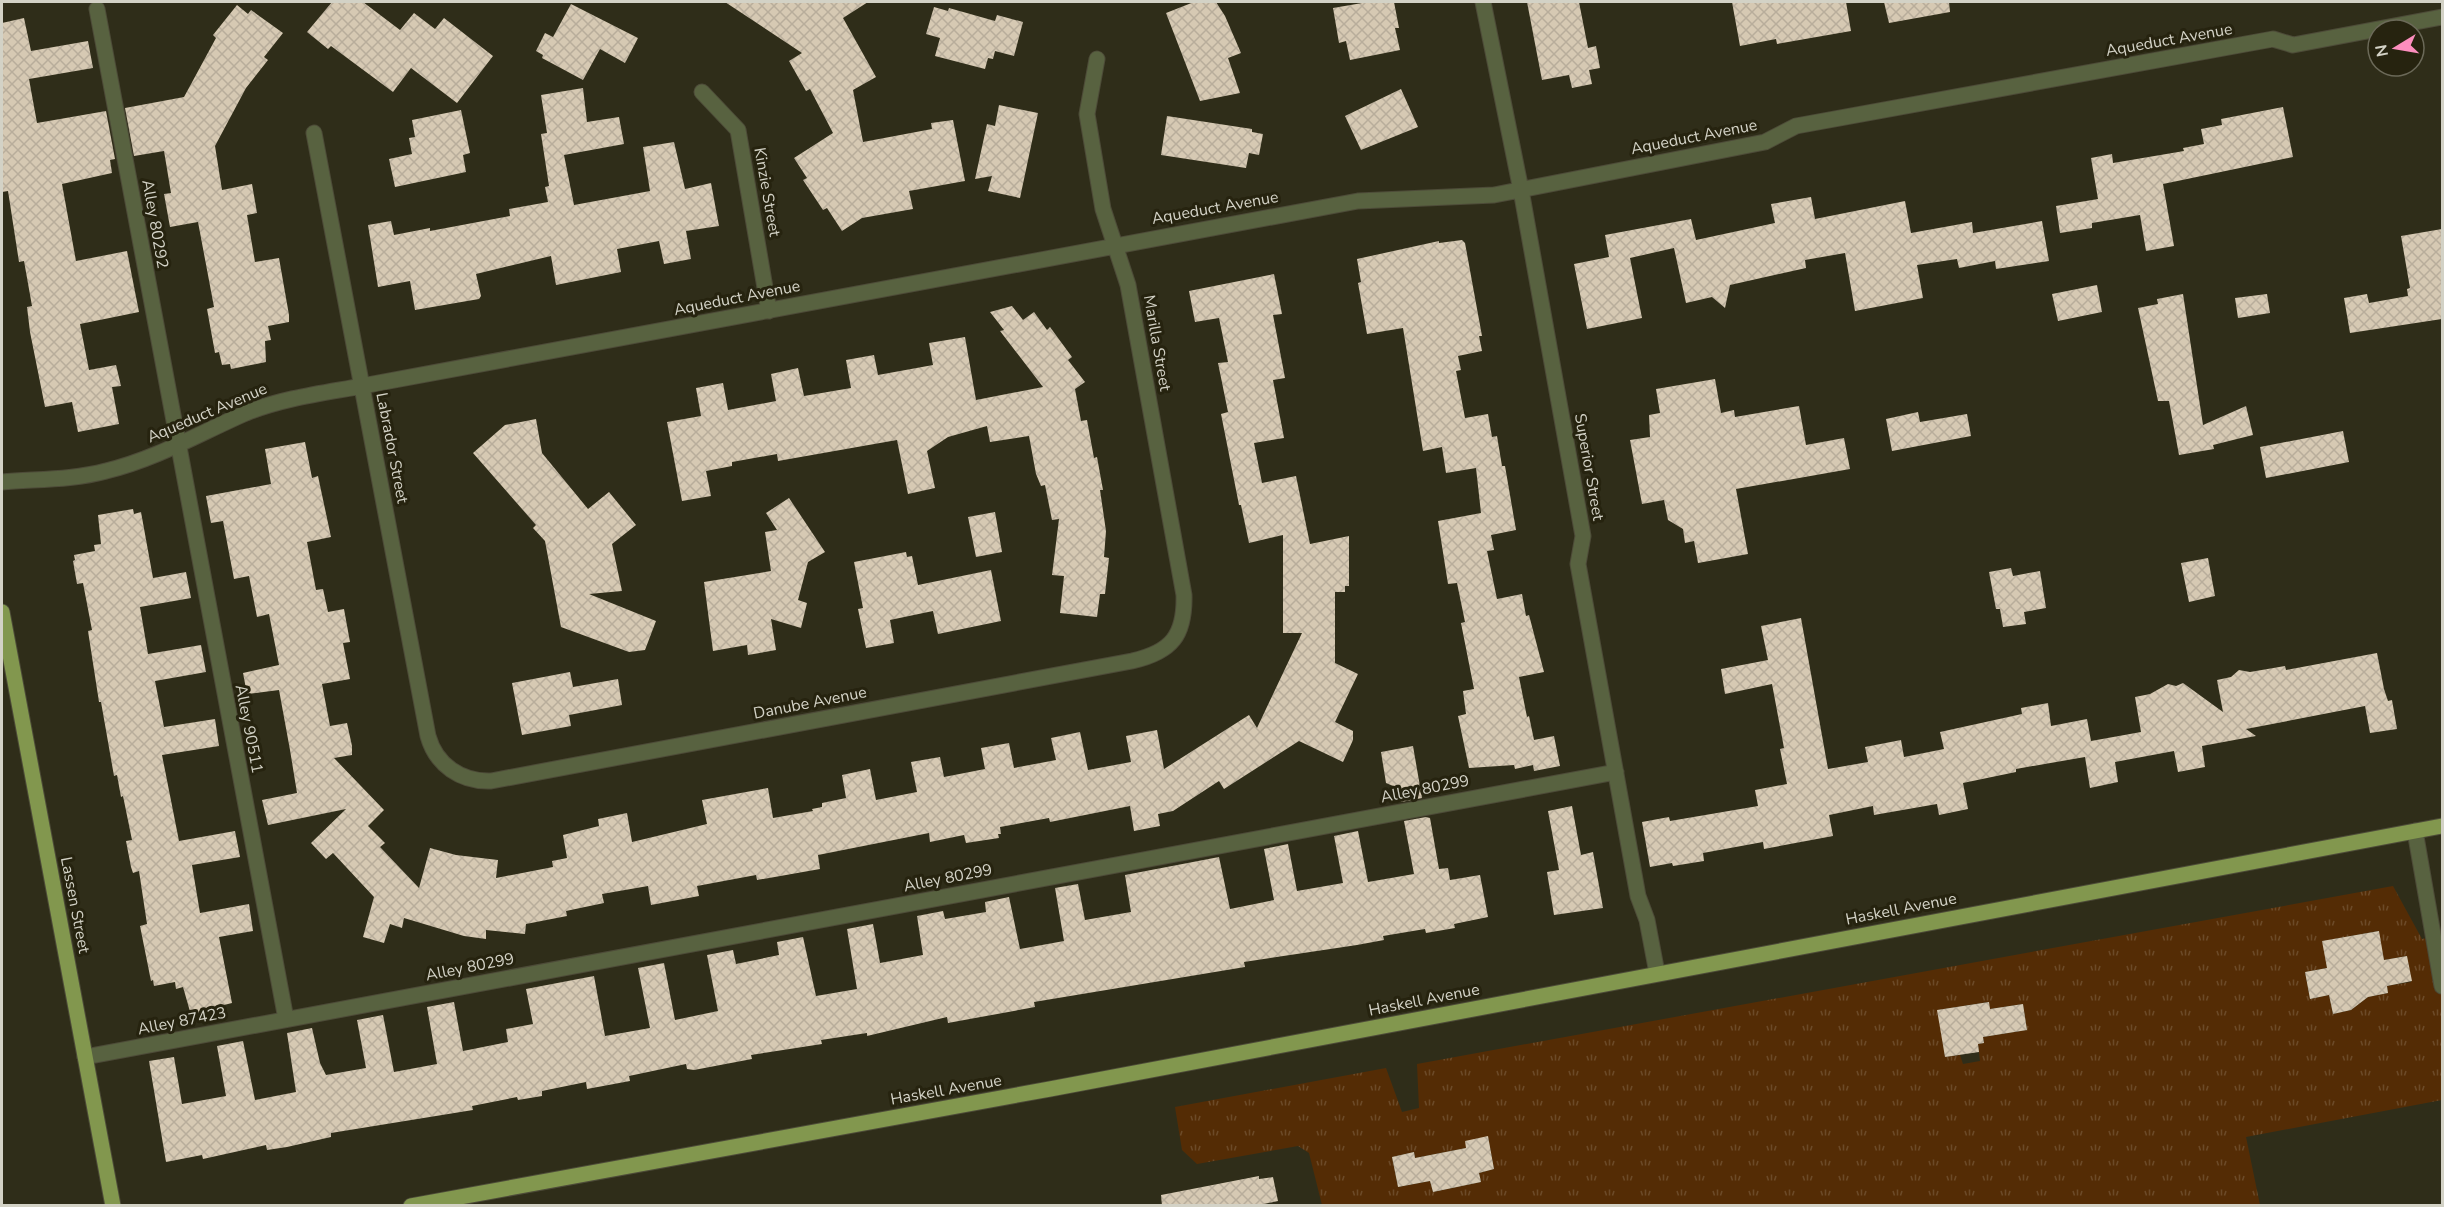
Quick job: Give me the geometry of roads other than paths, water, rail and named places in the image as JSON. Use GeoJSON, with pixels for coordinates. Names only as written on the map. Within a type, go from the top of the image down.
{"type":"FeatureCollection","features":[{"type":"Feature","properties":{"kind":"main road","name":"Lassen Street"},"geometry":{"type":"LineString","coordinates":[[2,612],[113,1206]]}},
{"type":"Feature","properties":{"kind":"main road","name":"Haskell Avenue"},"geometry":{"type":"LineString","coordinates":[[411,1206],[1038,1091],[2442,826]]}},
{"type":"Feature","properties":{"kind":"street","name":"Superior Street"},"geometry":{"type":"LineString","coordinates":[[1483,2],[1521,190],[1583,536],[1578,564],[1638,896],[1647,920],[1657,973]]}},
{"type":"Feature","properties":{"kind":"street","name":"Alley 80292"},"geometry":{"type":"LineString","coordinates":[[97,9],[177,446]]}},
{"type":"Feature","properties":{"kind":"street","name":"Aqueduct Avenue"},"geometry":{"type":"LineString","coordinates":[[2,482],[90,475],[177,446],[247,413],[284,401],[362,386],[1115,244],[1358,201],[1494,195],[1765,142],[1796,126],[2273,39],[2293,45],[2442,17]]}},
{"type":"Feature","properties":{"kind":"street","name":"Marilla Street"},"geometry":{"type":"LineString","coordinates":[[1097,59],[1087,114],[1103,209],[1128,285],[1184,595],[1183,618],[1177,636]]}},
{"type":"Feature","properties":{"kind":"street","name":"Kinzie Street"},"geometry":{"type":"LineString","coordinates":[[702,92],[738,130],[769,311]]}},
{"type":"Feature","properties":{"kind":"street","name":"Labrador Street"},"geometry":{"type":"LineString","coordinates":[[314,133],[428,736],[434,752],[446,766]]}},
{"type":"Feature","properties":{"kind":"street","name":"Alley 90511"},"geometry":{"type":"LineString","coordinates":[[177,446],[286,1020]]}},
{"type":"Feature","properties":{"kind":"street","name":"Danube Avenue"},"geometry":{"type":"LineString","coordinates":[[446,766],[465,778],[491,781],[1138,660],[1155,654],[1177,636]]}},
{"type":"Feature","properties":{"kind":"street","name":"Alley 80299"},"geometry":{"type":"LineString","coordinates":[[286,1020],[1616,772]]}},
{"type":"Feature","properties":{"kind":"street"},"geometry":{"type":"LineString","coordinates":[[2415,831],[2442,986]]}},
{"type":"Feature","properties":{"kind":"street","name":"Alley 87423"},"geometry":{"type":"LineString","coordinates":[[85,1057],[286,1020]]}}]}
